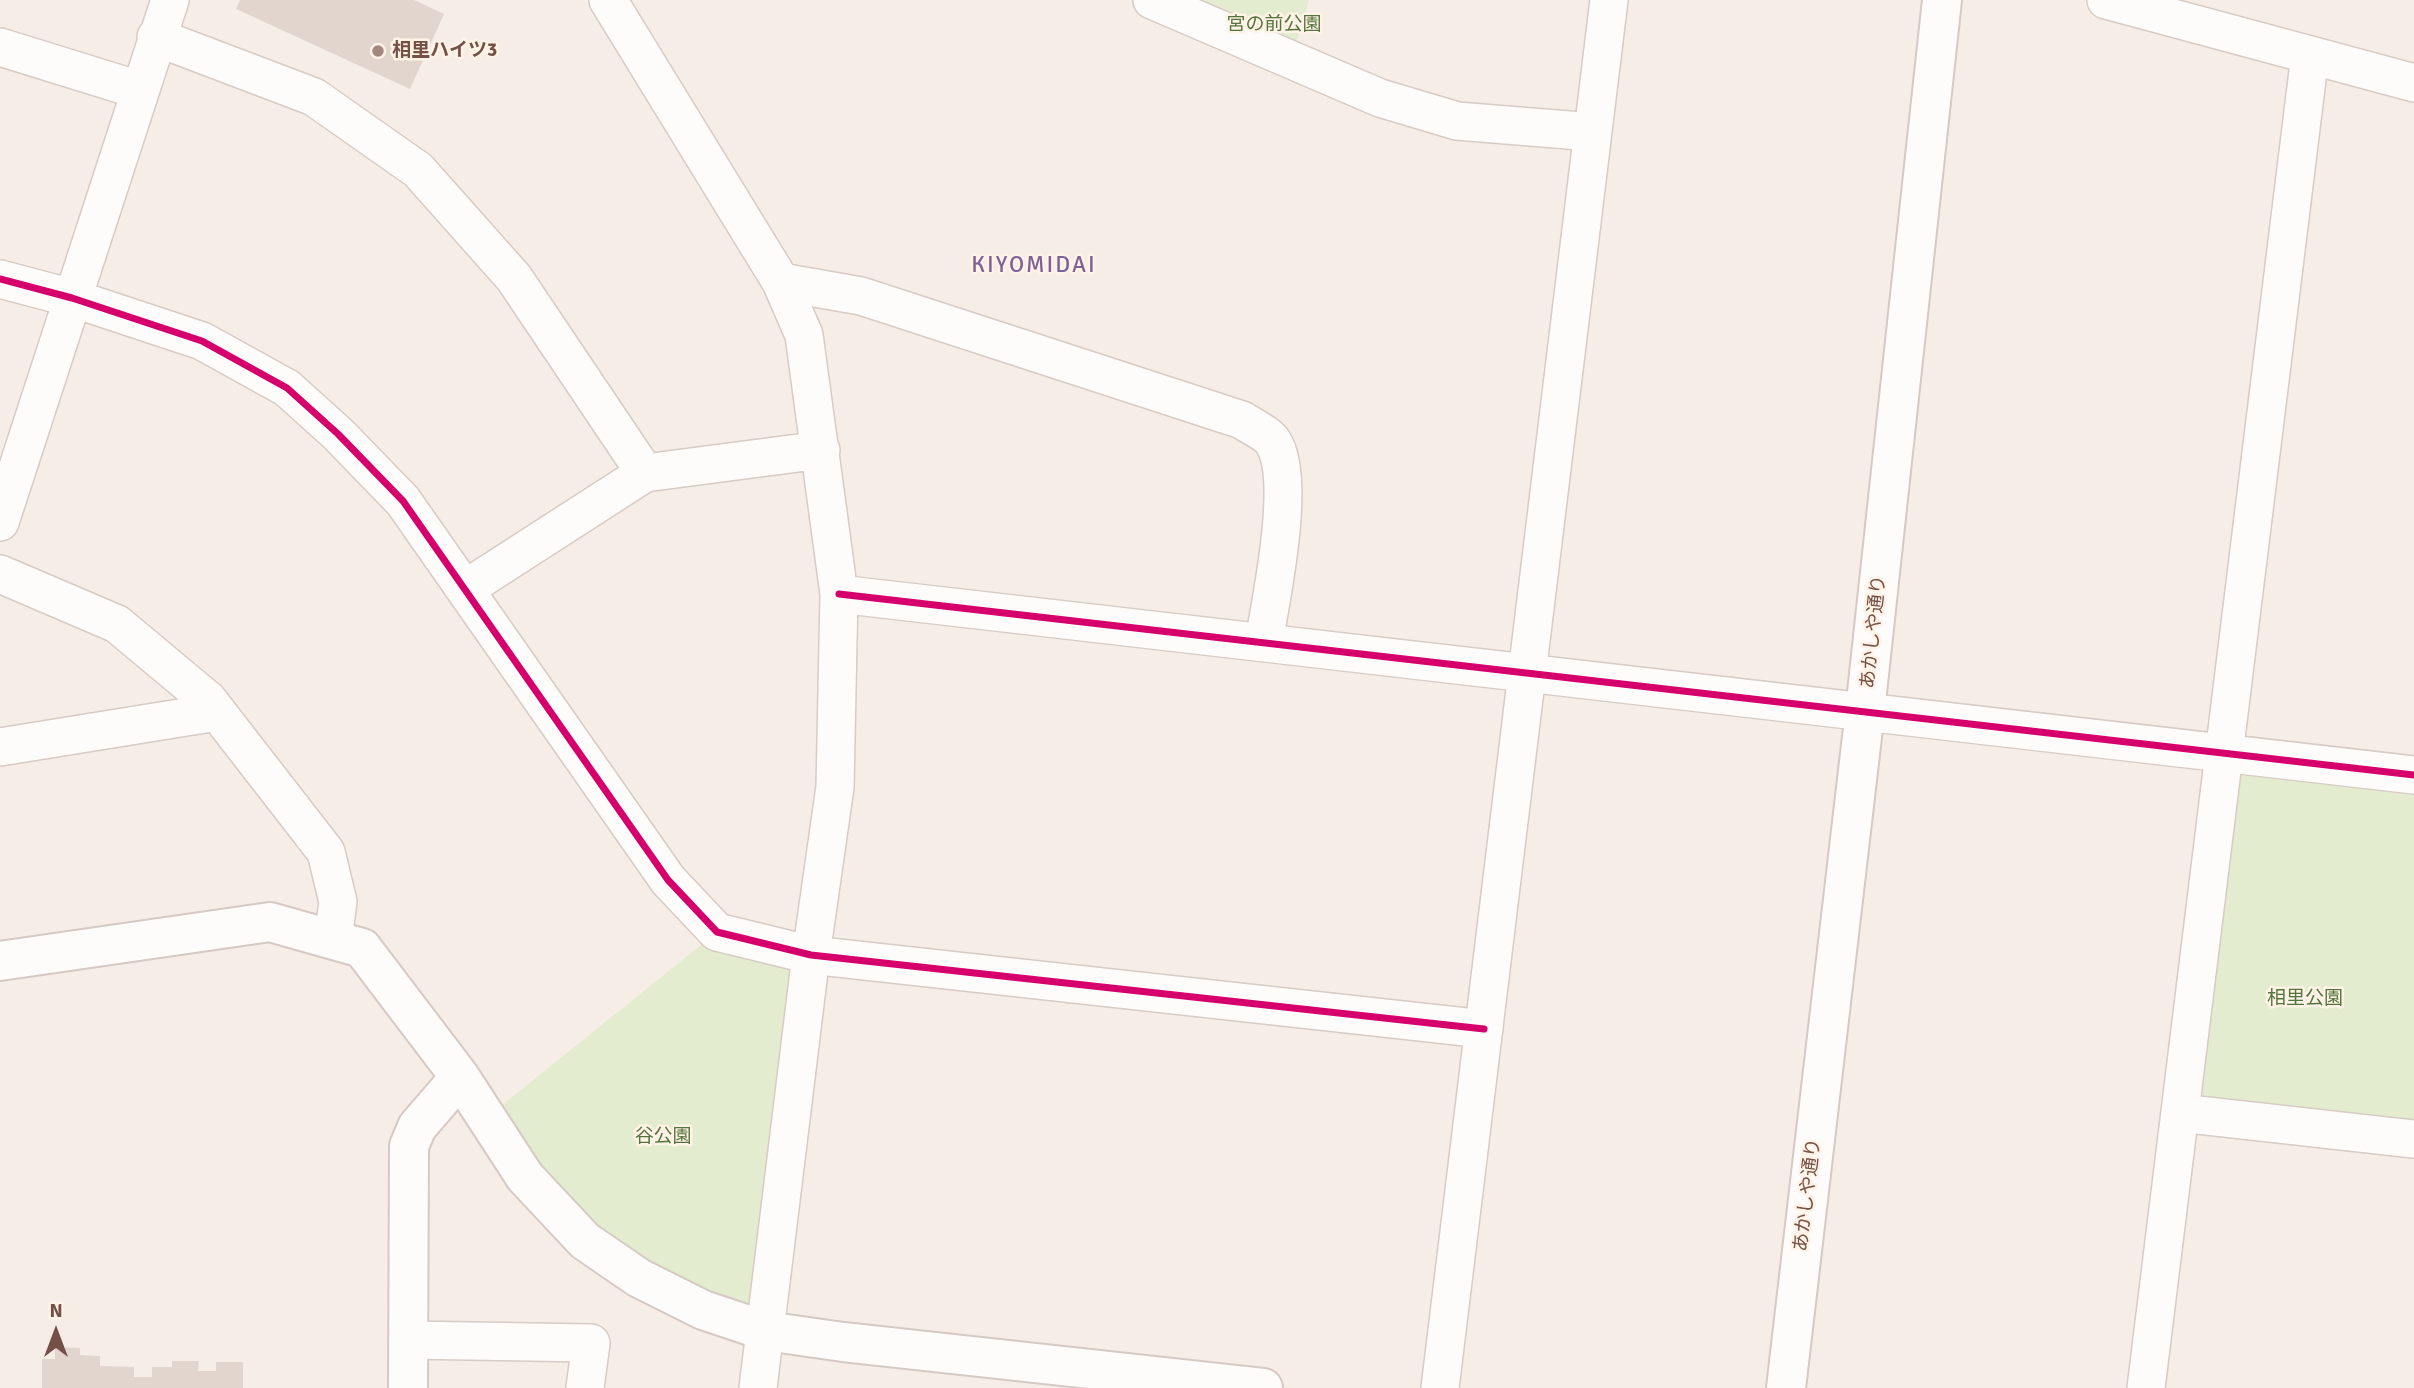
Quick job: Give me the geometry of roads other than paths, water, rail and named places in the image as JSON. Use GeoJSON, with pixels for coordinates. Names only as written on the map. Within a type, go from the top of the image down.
{"type":"FeatureCollection","features":[{"type":"Feature","properties":{"kind":"street"},"geometry":{"type":"LineString","coordinates":[[0,522],[170,0]]}},
{"type":"Feature","properties":{"kind":"street"},"geometry":{"type":"LineString","coordinates":[[608,0],[781,282],[804,335],[839,594],[835,787],[811,955],[758,1388]]}},
{"type":"Feature","properties":{"kind":"street"},"geometry":{"type":"LineString","coordinates":[[1152,0],[1380,99],[1457,121],[1593,132]]}},
{"type":"Feature","properties":{"kind":"street"},"geometry":{"type":"LineString","coordinates":[[1440,1388],[1609,0]]}},
{"type":"Feature","properties":{"kind":"street","name":"あかしや通り"},"geometry":{"type":"LineString","coordinates":[[1786,1388],[1865,710],[1942,0]]}},
{"type":"Feature","properties":{"kind":"street"},"geometry":{"type":"LineString","coordinates":[[2106,0],[2414,83]]}},
{"type":"Feature","properties":{"kind":"street"},"geometry":{"type":"LineString","coordinates":[[156,37],[314,97],[418,170],[514,278],[645,473]]}},
{"type":"Feature","properties":{"kind":"street"},"geometry":{"type":"LineString","coordinates":[[0,47],[139,90]]}},
{"type":"Feature","properties":{"kind":"street"},"geometry":{"type":"LineString","coordinates":[[2146,1388],[2310,55]]}},
{"type":"Feature","properties":{"kind":"street"},"geometry":{"type":"LineString","coordinates":[[0,279],[72,298],[202,341],[287,388],[338,434],[403,501],[667,880],[718,932],[811,955],[1484,1029]]}},
{"type":"Feature","properties":{"kind":"street"},"geometry":{"type":"LineString","coordinates":[[781,282],[875,300],[1242,420],[1273,441],[1281,466],[1283,516],[1265,642]]}},
{"type":"Feature","properties":{"kind":"street"},"geometry":{"type":"LineString","coordinates":[[465,589],[645,473],[821,450]]}},
{"type":"Feature","properties":{"kind":"street"},"geometry":{"type":"LineString","coordinates":[[0,574],[117,624],[208,700],[326,852],[338,902],[333,939]]}},
{"type":"Feature","properties":{"kind":"street"},"geometry":{"type":"LineString","coordinates":[[839,594],[2414,775]]}},
{"type":"Feature","properties":{"kind":"street"},"geometry":{"type":"LineString","coordinates":[[0,747],[217,712]]}},
{"type":"Feature","properties":{"kind":"street"},"geometry":{"type":"LineString","coordinates":[[0,961],[270,922],[362,948],[460,1077],[525,1177],[585,1241],[639,1278],[703,1310],[766,1331],[857,1344],[1263,1388]]}},
{"type":"Feature","properties":{"kind":"street"},"geometry":{"type":"LineString","coordinates":[[408,1388],[409,1146],[417,1127],[460,1077]]}},
{"type":"Feature","properties":{"kind":"street"},"geometry":{"type":"LineString","coordinates":[[2180,1113],[2414,1139]]}},
{"type":"Feature","properties":{"kind":"street"},"geometry":{"type":"LineString","coordinates":[[409,1340],[591,1343],[585,1388]]}},
{"type":"Feature","properties":{"kind":"place","name":"相里ハイツ3"},"geometry":{"type":"Point","coordinates":[378,51]}},
{"type":"Feature","properties":{"kind":"district","name":"KIYOMIDAI"},"geometry":{"type":"Point","coordinates":[1034,266]}},
{"type":"Feature","properties":{"kind":"park label","name":"宮の前公園"},"geometry":{"type":"Point","coordinates":[1274,25]}},
{"type":"Feature","properties":{"kind":"park label","name":"相里公園"},"geometry":{"type":"Point","coordinates":[2305,999]}},
{"type":"Feature","properties":{"kind":"park label","name":"谷公園"},"geometry":{"type":"Point","coordinates":[663,1137]}}]}
